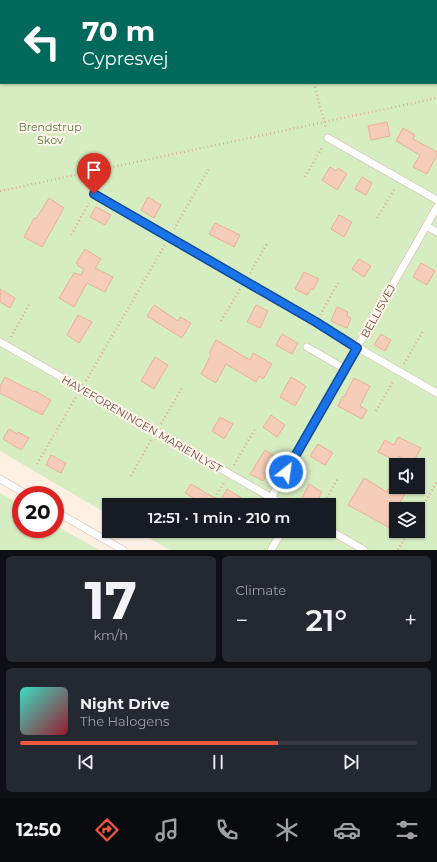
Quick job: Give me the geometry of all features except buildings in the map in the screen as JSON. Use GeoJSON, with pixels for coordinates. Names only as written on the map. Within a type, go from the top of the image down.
{"type":"FeatureCollection","features":[{"type":"Feature","properties":{"kind":"lane"},"geometry":{"type":"LineString","coordinates":[[328,138],[437,200]]}},
{"type":"Feature","properties":{"kind":"lane"},"geometry":{"type":"LineString","coordinates":[[94,194],[316,322],[357,348],[437,393]]}},
{"type":"Feature","properties":{"kind":"lane","name":"BELLISVEJ"},"geometry":{"type":"LineString","coordinates":[[271,498],[346,369],[437,207]]}},
{"type":"Feature","properties":{"kind":"lane"},"geometry":{"type":"LineString","coordinates":[[426,226],[437,232]]}},
{"type":"Feature","properties":{"kind":"lane","name":"HAVEFORENINGEN MARIENLYST"},"geometry":{"type":"LineString","coordinates":[[3,343],[271,498]]}},
{"type":"Feature","properties":{"kind":"lane"},"geometry":{"type":"LineString","coordinates":[[307,347],[346,369]]}},
{"type":"Feature","properties":{"kind":"lane"},"geometry":{"type":"LineString","coordinates":[[0,479],[12,486]]}},
{"type":"Feature","properties":{"kind":"lane"},"geometry":{"type":"LineString","coordinates":[[64,516],[123,550]]}},
{"type":"Feature","properties":{"kind":"lane"},"geometry":{"type":"LineString","coordinates":[[336,534],[364,550]]}},
{"type":"Feature","properties":{"kind":"lane"},"geometry":{"type":"LineString","coordinates":[[271,550],[278,538]]}},
{"type":"Feature","properties":{"kind":"path"},"geometry":{"type":"LineString","coordinates":[[314,84],[325,122]]}},
{"type":"Feature","properties":{"kind":"path"},"geometry":{"type":"LineString","coordinates":[[0,191],[437,98]]}},
{"type":"Feature","properties":{"kind":"path"},"geometry":{"type":"LineString","coordinates":[[305,177],[328,138]]}},
{"type":"Feature","properties":{"kind":"path"},"geometry":{"type":"LineString","coordinates":[[37,464],[210,167]]}},
{"type":"Feature","properties":{"kind":"path"},"geometry":{"type":"LineString","coordinates":[[377,218],[400,179]]}},
{"type":"Feature","properties":{"kind":"path"},"geometry":{"type":"LineString","coordinates":[[71,235],[94,194]]}},
{"type":"Feature","properties":{"kind":"path"},"geometry":{"type":"LineString","coordinates":[[316,322],[338,283]]}},
{"type":"Feature","properties":{"kind":"path"},"geometry":{"type":"LineString","coordinates":[[3,343],[30,303]]}},
{"type":"Feature","properties":{"kind":"path"},"geometry":{"type":"LineString","coordinates":[[327,498],[338,478]]}},
{"type":"Feature","properties":{"kind":"path"},"geometry":{"type":"LineString","coordinates":[[425,502],[437,481]]}},
{"type":"Feature","properties":{"kind":"path"},"geometry":{"type":"LineString","coordinates":[[398,550],[405,538]]}},
{"type":"Feature","properties":{"kind":"green space","name":"Brendstrup Skov"},"geometry":{"type":"Polygon","coordinates":[[[0,84],[437,84],[437,550],[170,550],[149,538],[336,538],[336,498],[102,498],[102,511],[64,489],[64,486],[60,486],[0,451],[0,84]]]}},
{"type":"Feature","properties":{"kind":"green space"},"geometry":{"type":"Polygon","coordinates":[[[0,493],[12,500],[12,538],[64,538],[64,530],[99,550],[0,550],[0,493]]]}},
{"type":"Feature","properties":{"kind":"route"},"geometry":{"type":"LineString","coordinates":[[94,194],[316,322],[357,348],[286,472]]}}]}
